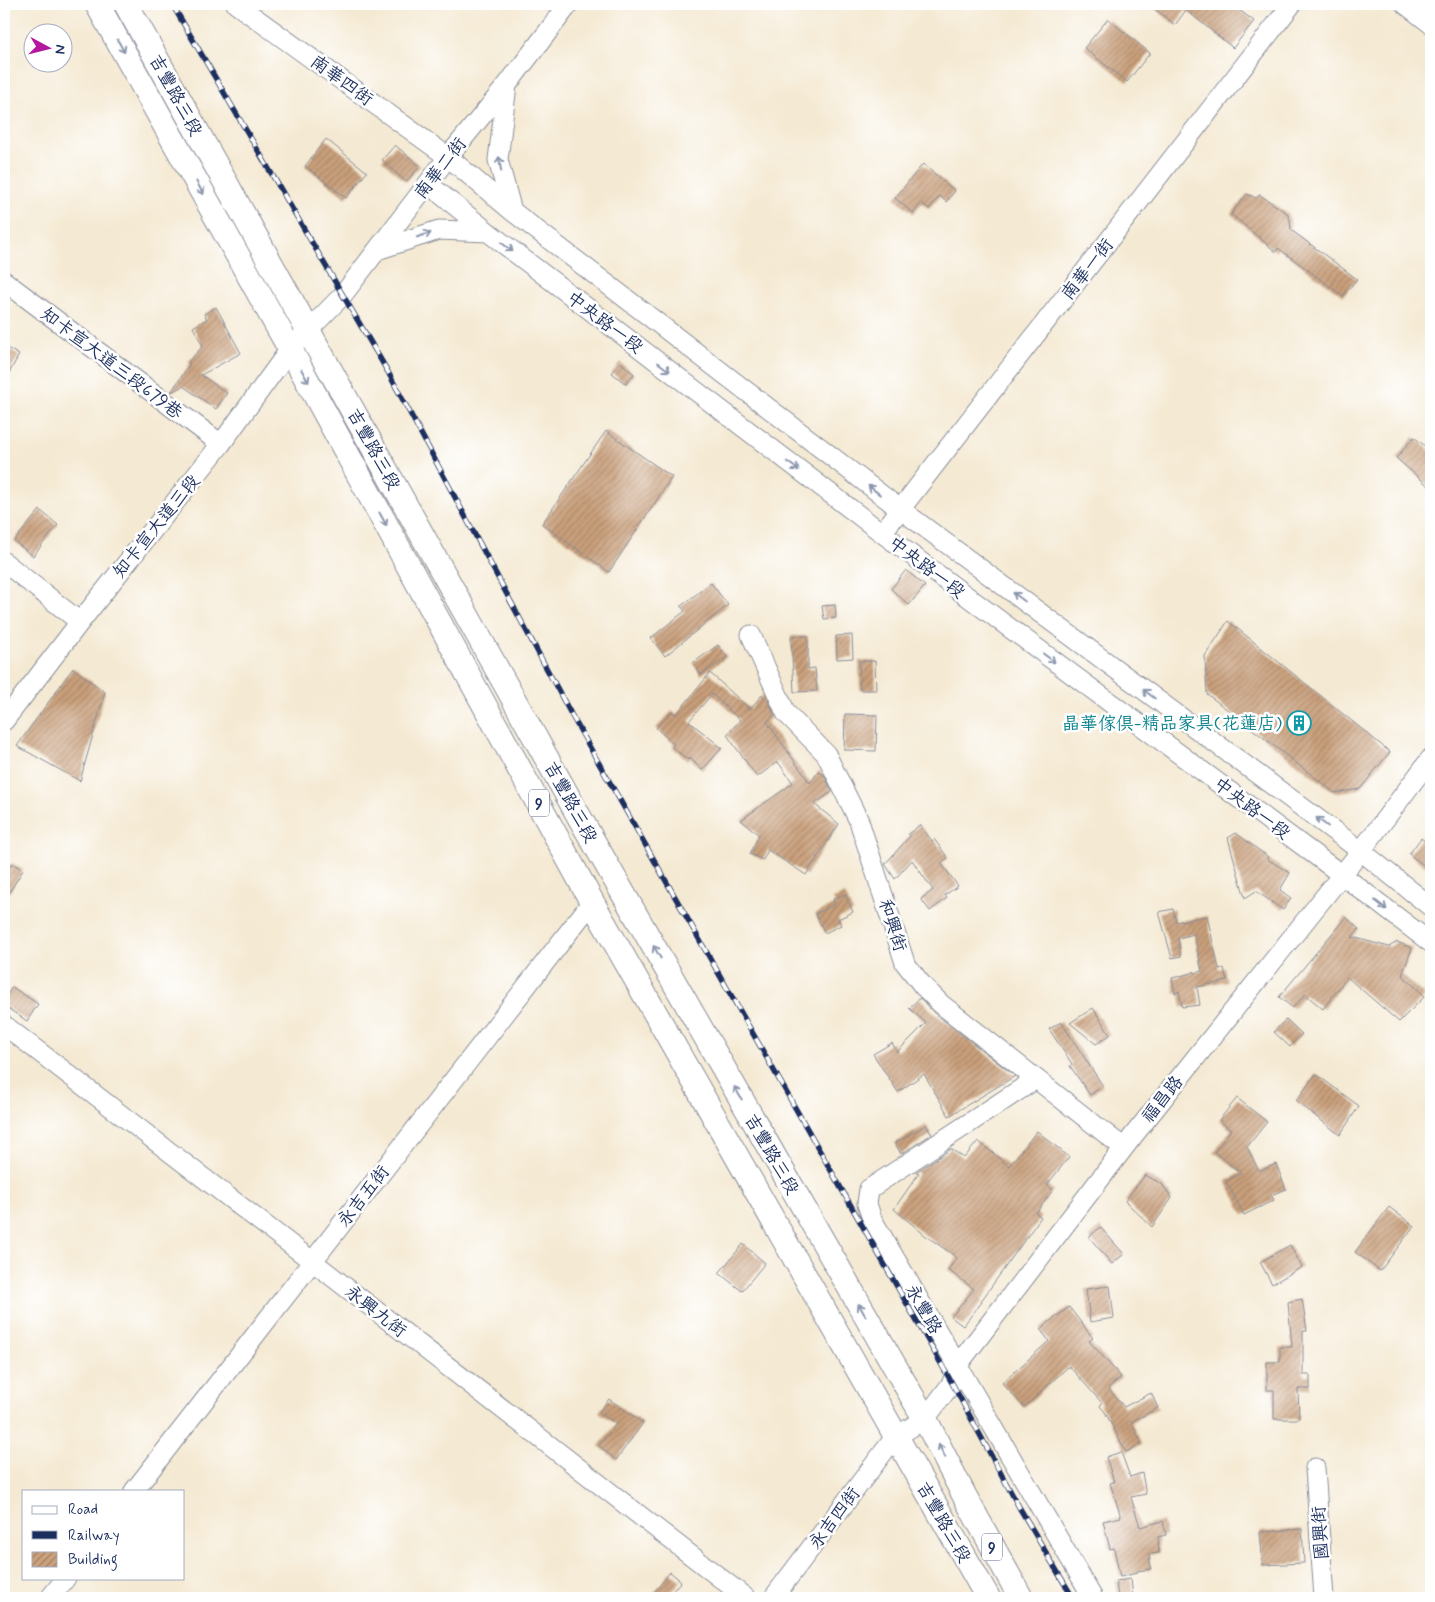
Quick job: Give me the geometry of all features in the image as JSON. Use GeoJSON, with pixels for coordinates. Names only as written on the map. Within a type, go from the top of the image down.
{"type":"FeatureCollection","features":[{"type":"Feature","properties":{"kind":"main road","name":"吉豐路三段"},"geometry":{"type":"LineString","coordinates":[[97,4],[290,349],[592,902],[895,1438],[988,1598]]}},
{"type":"Feature","properties":{"kind":"main road","name":"吉豐路三段"},"geometry":{"type":"LineString","coordinates":[[126,4],[581,820],[925,1420],[1021,1598]]}},
{"type":"Feature","properties":{"kind":"street","name":"南華四街"},"geometry":{"type":"LineString","coordinates":[[236,4],[448,156]]}},
{"type":"Feature","properties":{"kind":"street","name":"南華二街"},"geometry":{"type":"LineString","coordinates":[[308,330],[342,296],[448,156],[569,4]]}},
{"type":"Feature","properties":{"kind":"street","name":"南華一街"},"geometry":{"type":"LineString","coordinates":[[882,534],[1292,4]]}},
{"type":"Feature","properties":{"kind":"street"},"geometry":{"type":"LineString","coordinates":[[1405,4],[1431,24]]}},
{"type":"Feature","properties":{"kind":"street"},"geometry":{"type":"LineString","coordinates":[[506,85],[498,160],[512,211]]}},
{"type":"Feature","properties":{"kind":"street","name":"中央路一段"},"geometry":{"type":"LineString","coordinates":[[448,156],[512,211],[900,509],[1361,851],[1431,907]]}},
{"type":"Feature","properties":{"kind":"street","name":"中央路一段"},"geometry":{"type":"LineString","coordinates":[[428,184],[882,534],[1431,943]]}},
{"type":"Feature","properties":{"kind":"street"},"geometry":{"type":"LineString","coordinates":[[377,250],[439,230],[488,232]]}},
{"type":"Feature","properties":{"kind":"street","name":"知卡宣大道三段679巷"},"geometry":{"type":"LineString","coordinates":[[4,281],[221,444]]}},
{"type":"Feature","properties":{"kind":"street","name":"知卡宣大道三段"},"geometry":{"type":"LineString","coordinates":[[4,721],[221,444],[290,349],[308,330]]}},
{"type":"Feature","properties":{"kind":"street"},"geometry":{"type":"LineString","coordinates":[[4,562],[80,622]]}},
{"type":"Feature","properties":{"kind":"street","name":"和興街"},"geometry":{"type":"LineString","coordinates":[[751,636],[786,713],[826,754],[859,821],[905,963],[941,1004],[1124,1148]]}},
{"type":"Feature","properties":{"kind":"street","name":"福昌路"},"geometry":{"type":"LineString","coordinates":[[895,1438],[925,1420],[952,1383],[957,1366],[1124,1148],[1361,851],[1431,758]]}},
{"type":"Feature","properties":{"kind":"street","name":"永吉五街"},"geometry":{"type":"LineString","coordinates":[[135,1490],[592,902]]}},
{"type":"Feature","properties":{"kind":"street","name":"永興九街"},"geometry":{"type":"LineString","coordinates":[[4,1024],[746,1598]]}},
{"type":"Feature","properties":{"kind":"street","name":"永豐路"},"geometry":{"type":"LineString","coordinates":[[1036,1079],[869,1189],[868,1204],[872,1219],[1093,1598]]}},
{"type":"Feature","properties":{"kind":"street","name":"永吉四街"},"geometry":{"type":"LineString","coordinates":[[773,1598],[895,1438]]}},
{"type":"Feature","properties":{"kind":"street","name":"國興街"},"geometry":{"type":"LineString","coordinates":[[1315,1468],[1324,1598]]}},
{"type":"Feature","properties":{"kind":"street"},"geometry":{"type":"LineString","coordinates":[[50,1598],[64,1580]]}},
{"type":"Feature","properties":{"kind":"building"},"geometry":{"type":"Polygon","coordinates":[[[1149,4],[1231,4],[1254,21],[1233,48],[1186,10],[1175,25],[1149,4]]]}},
{"type":"Feature","properties":{"kind":"building"},"geometry":{"type":"Polygon","coordinates":[[[1108,19],[1150,53],[1127,82],[1084,48],[1108,19]]]}},
{"type":"Feature","properties":{"kind":"building"},"geometry":{"type":"Polygon","coordinates":[[[326,139],[367,172],[346,198],[305,166],[326,139]]]}},
{"type":"Feature","properties":{"kind":"building"},"geometry":{"type":"Polygon","coordinates":[[[395,145],[420,166],[406,182],[382,160],[395,145]]]}},
{"type":"Feature","properties":{"kind":"building"},"geometry":{"type":"Polygon","coordinates":[[[923,164],[955,191],[946,202],[940,196],[929,209],[922,203],[913,213],[895,198],[923,164]]]}},
{"type":"Feature","properties":{"kind":"building"},"geometry":{"type":"Polygon","coordinates":[[[1247,194],[1256,198],[1260,195],[1287,213],[1291,230],[1357,279],[1343,296],[1278,248],[1276,252],[1231,214],[1247,194]]]}},
{"type":"Feature","properties":{"kind":"building"},"geometry":{"type":"Polygon","coordinates":[[[216,307],[241,353],[201,375],[227,393],[216,409],[183,386],[171,392],[190,364],[188,362],[203,346],[193,327],[207,319],[204,314],[216,307]]]}},
{"type":"Feature","properties":{"kind":"building"},"geometry":{"type":"Polygon","coordinates":[[[4,346],[19,355],[4,382],[4,346]]]}},
{"type":"Feature","properties":{"kind":"building"},"geometry":{"type":"Polygon","coordinates":[[[620,362],[634,374],[626,384],[612,373],[620,362]]]}},
{"type":"Feature","properties":{"kind":"building"},"geometry":{"type":"Polygon","coordinates":[[[606,431],[672,477],[609,572],[542,524],[606,431]]]}},
{"type":"Feature","properties":{"kind":"building"},"geometry":{"type":"Polygon","coordinates":[[[1414,437],[1431,451],[1431,488],[1396,458],[1414,437]]]}},
{"type":"Feature","properties":{"kind":"building"},"geometry":{"type":"Polygon","coordinates":[[[40,510],[58,525],[33,556],[14,541],[40,510]]]}},
{"type":"Feature","properties":{"kind":"building"},"geometry":{"type":"Polygon","coordinates":[[[906,570],[925,586],[909,605],[891,589],[906,570]]]}},
{"type":"Feature","properties":{"kind":"building"},"geometry":{"type":"Polygon","coordinates":[[[711,583],[728,605],[665,656],[651,638],[685,611],[681,606],[711,583]]]}},
{"type":"Feature","properties":{"kind":"building"},"geometry":{"type":"Polygon","coordinates":[[[835,605],[836,618],[824,619],[822,606],[835,605]]]}},
{"type":"Feature","properties":{"kind":"building","name":"晶華傢俱-精品家具(花蓮店)"},"geometry":{"type":"Polygon","coordinates":[[[1228,621],[1390,752],[1360,789],[1335,793],[1207,694],[1205,656],[1228,621]]]}},
{"type":"Feature","properties":{"kind":"building"},"geometry":{"type":"Polygon","coordinates":[[[852,635],[853,658],[837,659],[836,636],[852,635]]]}},
{"type":"Feature","properties":{"kind":"building"},"geometry":{"type":"Polygon","coordinates":[[[791,636],[808,636],[808,669],[815,668],[817,691],[794,692],[791,636]]]}},
{"type":"Feature","properties":{"kind":"building"},"geometry":{"type":"Polygon","coordinates":[[[718,645],[727,657],[701,675],[693,663],[718,645]]]}},
{"type":"Feature","properties":{"kind":"building"},"geometry":{"type":"Polygon","coordinates":[[[859,661],[875,661],[876,690],[860,690],[859,661]]]}},
{"type":"Feature","properties":{"kind":"building"},"geometry":{"type":"Polygon","coordinates":[[[73,668],[105,692],[80,781],[17,746],[73,668]]]}},
{"type":"Feature","properties":{"kind":"building"},"geometry":{"type":"Polygon","coordinates":[[[710,673],[750,709],[762,695],[768,701],[774,714],[767,722],[810,783],[819,771],[825,776],[832,792],[814,804],[839,824],[806,875],[768,850],[763,860],[750,854],[759,835],[741,820],[793,783],[778,762],[757,777],[727,735],[740,720],[712,694],[689,721],[722,748],[702,770],[690,758],[688,760],[672,747],[674,744],[656,728],[672,711],[676,715],[710,673]]]}},
{"type":"Feature","properties":{"kind":"building"},"geometry":{"type":"Polygon","coordinates":[[[845,714],[877,715],[876,751],[844,750],[845,714]]]}},
{"type":"Feature","properties":{"kind":"building"},"geometry":{"type":"Polygon","coordinates":[[[920,825],[932,841],[934,839],[948,858],[941,863],[958,886],[945,895],[947,898],[930,911],[921,899],[933,890],[912,860],[895,879],[885,864],[910,836],[908,834],[920,825]]]}},
{"type":"Feature","properties":{"kind":"building"},"geometry":{"type":"Polygon","coordinates":[[[1236,833],[1268,857],[1267,859],[1290,873],[1280,890],[1291,898],[1283,910],[1256,891],[1245,898],[1228,838],[1236,833]]]}},
{"type":"Feature","properties":{"kind":"building"},"geometry":{"type":"Polygon","coordinates":[[[1421,838],[1431,846],[1431,871],[1409,854],[1421,838]]]}},
{"type":"Feature","properties":{"kind":"building"},"geometry":{"type":"Polygon","coordinates":[[[12,863],[23,870],[4,901],[4,877],[12,863]]]}},
{"type":"Feature","properties":{"kind":"building"},"geometry":{"type":"Polygon","coordinates":[[[845,894],[853,912],[838,919],[841,925],[825,933],[815,914],[835,904],[833,899],[845,894]]]}},
{"type":"Feature","properties":{"kind":"building"},"geometry":{"type":"Polygon","coordinates":[[[1173,909],[1176,922],[1207,916],[1219,969],[1224,968],[1227,981],[1197,987],[1200,1005],[1182,1007],[1179,991],[1175,993],[1172,978],[1194,971],[1195,973],[1202,971],[1194,934],[1178,938],[1181,956],[1172,958],[1159,912],[1173,909]]]}},
{"type":"Feature","properties":{"kind":"building"},"geometry":{"type":"Polygon","coordinates":[[[1346,917],[1359,929],[1352,937],[1389,947],[1397,942],[1412,948],[1402,975],[1425,996],[1399,1022],[1347,977],[1323,1009],[1305,994],[1293,1008],[1279,997],[1346,917]]]}},
{"type":"Feature","properties":{"kind":"building"},"geometry":{"type":"Polygon","coordinates":[[[12,987],[38,1004],[27,1021],[4,1006],[4,1000],[12,987]]]}},
{"type":"Feature","properties":{"kind":"building"},"geometry":{"type":"Polygon","coordinates":[[[920,998],[934,1013],[1015,1076],[949,1116],[924,1074],[898,1092],[873,1054],[892,1043],[897,1052],[926,1023],[909,1008],[920,998]]]}},
{"type":"Feature","properties":{"kind":"building"},"geometry":{"type":"Polygon","coordinates":[[[1093,1008],[1110,1035],[1096,1044],[1070,1023],[1093,1008]]]}},
{"type":"Feature","properties":{"kind":"building"},"geometry":{"type":"Polygon","coordinates":[[[1286,1019],[1302,1034],[1290,1047],[1274,1032],[1286,1019]]]}},
{"type":"Feature","properties":{"kind":"building"},"geometry":{"type":"Polygon","coordinates":[[[1061,1022],[1103,1086],[1090,1095],[1070,1066],[1072,1064],[1049,1029],[1061,1022]]]}},
{"type":"Feature","properties":{"kind":"building"},"geometry":{"type":"Polygon","coordinates":[[[1316,1074],[1359,1106],[1340,1135],[1296,1101],[1316,1074]]]}},
{"type":"Feature","properties":{"kind":"building"},"geometry":{"type":"Polygon","coordinates":[[[1237,1098],[1267,1122],[1247,1147],[1259,1171],[1276,1164],[1286,1189],[1271,1195],[1274,1200],[1244,1215],[1226,1181],[1241,1173],[1214,1152],[1231,1130],[1219,1120],[1237,1098]]]}},
{"type":"Feature","properties":{"kind":"building"},"geometry":{"type":"Polygon","coordinates":[[[926,1125],[932,1134],[901,1154],[895,1143],[926,1125]]]}},
{"type":"Feature","properties":{"kind":"building"},"geometry":{"type":"Polygon","coordinates":[[[1037,1131],[1069,1157],[1047,1185],[1053,1190],[1036,1213],[1041,1217],[963,1326],[951,1317],[974,1289],[948,1270],[957,1258],[926,1236],[894,1209],[919,1173],[916,1172],[951,1149],[964,1158],[978,1141],[1009,1166],[1037,1131]]]}},
{"type":"Feature","properties":{"kind":"building"},"geometry":{"type":"Polygon","coordinates":[[[1145,1175],[1162,1184],[1172,1198],[1152,1227],[1125,1201],[1145,1175]]]}},
{"type":"Feature","properties":{"kind":"building"},"geometry":{"type":"Polygon","coordinates":[[[1389,1207],[1414,1226],[1380,1271],[1355,1252],[1389,1207]]]}},
{"type":"Feature","properties":{"kind":"building"},"geometry":{"type":"Polygon","coordinates":[[[1100,1227],[1124,1254],[1112,1264],[1089,1237],[1100,1227]]]}},
{"type":"Feature","properties":{"kind":"building"},"geometry":{"type":"Polygon","coordinates":[[[743,1244],[765,1263],[742,1291],[719,1273],[743,1244]]]}},
{"type":"Feature","properties":{"kind":"building"},"geometry":{"type":"Polygon","coordinates":[[[1290,1245],[1302,1267],[1272,1284],[1260,1262],[1290,1245]]]}},
{"type":"Feature","properties":{"kind":"building"},"geometry":{"type":"Polygon","coordinates":[[[1110,1286],[1114,1318],[1090,1322],[1086,1289],[1110,1286]]]}},
{"type":"Feature","properties":{"kind":"building"},"geometry":{"type":"Polygon","coordinates":[[[1302,1299],[1307,1331],[1303,1331],[1303,1375],[1310,1375],[1310,1389],[1298,1389],[1299,1419],[1274,1419],[1274,1390],[1267,1390],[1267,1362],[1280,1362],[1280,1347],[1292,1347],[1288,1302],[1302,1299]]]}},
{"type":"Feature","properties":{"kind":"building"},"geometry":{"type":"Polygon","coordinates":[[[1069,1307],[1093,1338],[1089,1341],[1121,1377],[1108,1388],[1124,1407],[1151,1393],[1158,1408],[1131,1422],[1142,1444],[1126,1452],[1100,1406],[1102,1403],[1069,1366],[1024,1407],[1002,1383],[1049,1341],[1040,1329],[1069,1307]]]}},
{"type":"Feature","properties":{"kind":"building"},"geometry":{"type":"Polygon","coordinates":[[[609,1399],[643,1423],[616,1460],[599,1446],[616,1424],[599,1412],[609,1399]]]}},
{"type":"Feature","properties":{"kind":"building"},"geometry":{"type":"Polygon","coordinates":[[[1121,1452],[1130,1477],[1142,1473],[1146,1494],[1131,1497],[1140,1527],[1163,1521],[1166,1535],[1158,1537],[1159,1553],[1149,1554],[1151,1569],[1137,1571],[1137,1573],[1120,1577],[1114,1548],[1110,1549],[1103,1521],[1121,1517],[1110,1483],[1114,1482],[1106,1457],[1121,1452]]]}},
{"type":"Feature","properties":{"kind":"building"},"geometry":{"type":"Polygon","coordinates":[[[1302,1529],[1304,1563],[1263,1565],[1260,1532],[1302,1529]]]}},
{"type":"Feature","properties":{"kind":"building"},"geometry":{"type":"Polygon","coordinates":[[[670,1572],[681,1581],[667,1598],[650,1598],[670,1572]]]}},
{"type":"Feature","properties":{"kind":"building"},"geometry":{"type":"Polygon","coordinates":[[[1131,1579],[1133,1597],[1118,1598],[1116,1581],[1131,1579]]]}},
{"type":"Feature","properties":{"kind":"railway"},"geometry":{"type":"LineString","coordinates":[[172,4],[388,372],[572,716],[952,1383],[1019,1507],[1073,1598]]}},
{"type":"Feature","properties":{"kind":"place","name":"晶華傢俱-精品家具(花蓮店)"},"geometry":{"type":"Point","coordinates":[1299,723]}}]}
